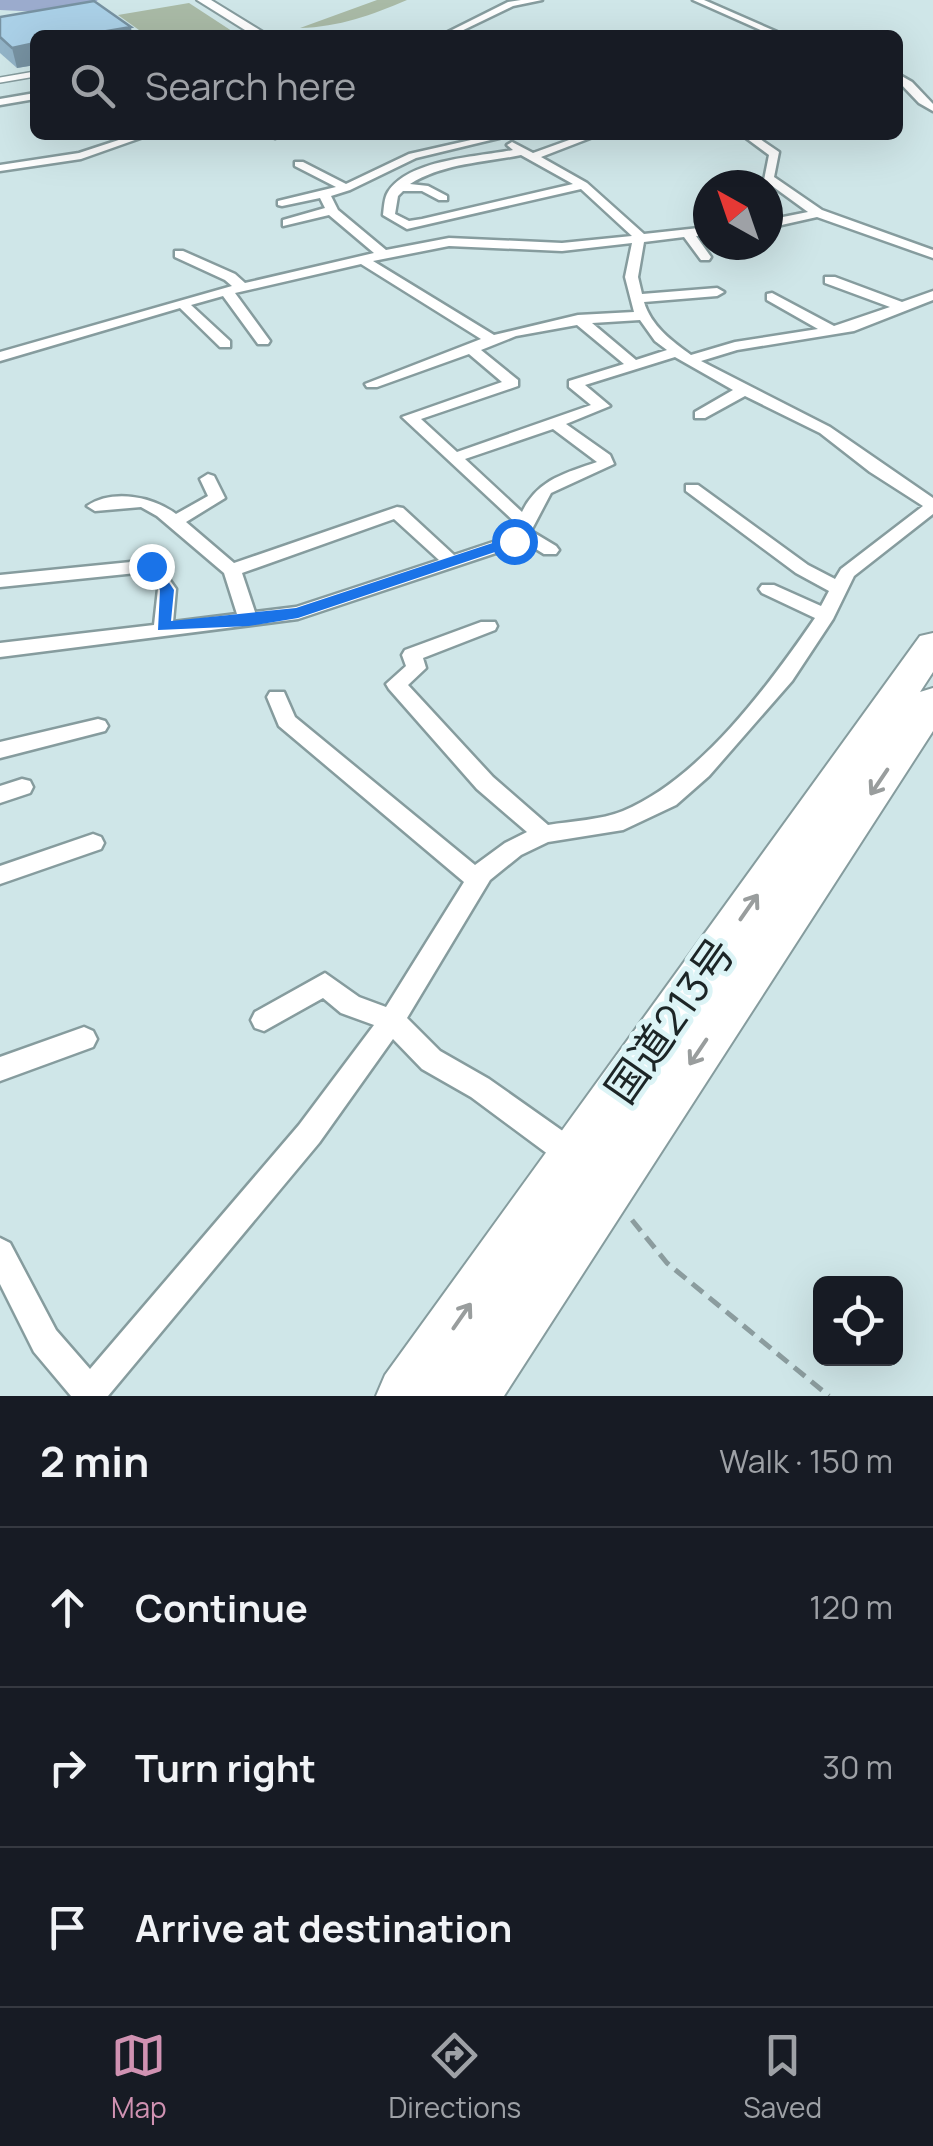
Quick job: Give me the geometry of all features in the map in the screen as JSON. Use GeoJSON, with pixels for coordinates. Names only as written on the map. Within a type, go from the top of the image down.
{"type":"FeatureCollection","features":[{"type":"Feature","properties":{"kind":"highway","name":"国道213号"},"geometry":{"type":"LineString","coordinates":[[469,1396],[590,1173],[933,645]]}},
{"type":"Feature","properties":{"kind":"highway","name":"国道213号"},"geometry":{"type":"LineString","coordinates":[[406,1396],[590,1173],[933,701]]}},
{"type":"Feature","properties":{"kind":"street"},"geometry":{"type":"LineString","coordinates":[[202,0],[253,30]]}},
{"type":"Feature","properties":{"kind":"street"},"geometry":{"type":"LineString","coordinates":[[456,30],[511,4],[538,0]]}},
{"type":"Feature","properties":{"kind":"street"},"geometry":{"type":"LineString","coordinates":[[697,0],[768,30]]}},
{"type":"Feature","properties":{"kind":"street"},"geometry":{"type":"LineString","coordinates":[[903,83],[918,100],[933,108]]}},
{"type":"Feature","properties":{"kind":"street"},"geometry":{"type":"LineString","coordinates":[[0,102],[30,97]]}},
{"type":"Feature","properties":{"kind":"street"},"geometry":{"type":"LineString","coordinates":[[0,168],[82,156],[129,140]]}},
{"type":"Feature","properties":{"kind":"street"},"geometry":{"type":"LineString","coordinates":[[282,202],[346,188],[414,156],[480,140]]}},
{"type":"Feature","properties":{"kind":"street"},"geometry":{"type":"LineString","coordinates":[[503,140],[584,185],[639,236]]}},
{"type":"Feature","properties":{"kind":"street"},"geometry":{"type":"LineString","coordinates":[[579,140],[529,154],[434,170],[397,187],[388,206],[389,215],[407,225],[584,185]]}},
{"type":"Feature","properties":{"kind":"street"},"geometry":{"type":"LineString","coordinates":[[754,140],[775,154],[768,178],[818,213],[933,254]]}},
{"type":"Feature","properties":{"kind":"street"},"geometry":{"type":"LineString","coordinates":[[299,164],[346,188]]}},
{"type":"Feature","properties":{"kind":"street"},"geometry":{"type":"LineString","coordinates":[[397,187],[424,188],[443,198]]}},
{"type":"Feature","properties":{"kind":"street"},"geometry":{"type":"LineString","coordinates":[[324,194],[332,210],[383,254]]}},
{"type":"Feature","properties":{"kind":"street"},"geometry":{"type":"LineString","coordinates":[[286,223],[332,210]]}},
{"type":"Feature","properties":{"kind":"street"},"geometry":{"type":"LineString","coordinates":[[783,221],[818,213]]}},
{"type":"Feature","properties":{"kind":"street"},"geometry":{"type":"LineString","coordinates":[[0,357],[234,290],[449,242],[562,246],[693,232]]}},
{"type":"Feature","properties":{"kind":"street"},"geometry":{"type":"LineString","coordinates":[[687,233],[693,241]]}},
{"type":"Feature","properties":{"kind":"street"},"geometry":{"type":"LineString","coordinates":[[0,1253],[45,1341],[88,1394],[308,1134],[392,1020],[478,880],[513,849],[544,834],[622,821],[668,799],[702,770],[786,676],[826,615],[847,574],[933,506],[870,465],[826,430],[682,357],[639,316],[632,256],[639,236]]}},
{"type":"Feature","properties":{"kind":"street"},"geometry":{"type":"LineString","coordinates":[[179,254],[230,276],[263,341]]}},
{"type":"Feature","properties":{"kind":"street"},"geometry":{"type":"LineString","coordinates":[[362,259],[491,338]]}},
{"type":"Feature","properties":{"kind":"street"},"geometry":{"type":"LineString","coordinates":[[830,280],[902,308]]}},
{"type":"Feature","properties":{"kind":"street"},"geometry":{"type":"LineString","coordinates":[[636,299],[717,292]]}},
{"type":"Feature","properties":{"kind":"street"},"geometry":{"type":"LineString","coordinates":[[454,458],[602,406],[574,384],[634,365],[832,331],[933,294]]}},
{"type":"Feature","properties":{"kind":"street"},"geometry":{"type":"LineString","coordinates":[[772,297],[832,331]]}},
{"type":"Feature","properties":{"kind":"street"},"geometry":{"type":"LineString","coordinates":[[182,304],[225,344]]}},
{"type":"Feature","properties":{"kind":"street"},"geometry":{"type":"LineString","coordinates":[[372,384],[471,349],[491,338],[578,320],[639,316]]}},
{"type":"Feature","properties":{"kind":"street"},"geometry":{"type":"LineString","coordinates":[[578,320],[634,365]]}},
{"type":"Feature","properties":{"kind":"street"},"geometry":{"type":"LineString","coordinates":[[471,349],[513,383],[410,417],[550,550]]}},
{"type":"Feature","properties":{"kind":"street"},"geometry":{"type":"LineString","coordinates":[[700,415],[744,390]]}},
{"type":"Feature","properties":{"kind":"street"},"geometry":{"type":"LineString","coordinates":[[0,650],[163,626],[249,621],[298,613],[514,541],[525,529],[532,502],[539,492],[606,464],[604,458],[555,423]]}},
{"type":"Feature","properties":{"kind":"street"},"geometry":{"type":"LineString","coordinates":[[172,522],[217,498],[208,478]]}},
{"type":"Feature","properties":{"kind":"street"},"geometry":{"type":"LineString","coordinates":[[692,488],[802,569],[839,589]]}},
{"type":"Feature","properties":{"kind":"street"},"geometry":{"type":"LineString","coordinates":[[95,506],[147,502],[194,534],[211,556],[232,570],[249,621]]}},
{"type":"Feature","properties":{"kind":"street"},"geometry":{"type":"LineString","coordinates":[[232,570],[398,512],[451,562]]}},
{"type":"Feature","properties":{"kind":"street"},"geometry":{"type":"LineString","coordinates":[[0,581],[151,566],[167,590],[163,626]]}},
{"type":"Feature","properties":{"kind":"street"},"geometry":{"type":"LineString","coordinates":[[768,589],[826,615]]}},
{"type":"Feature","properties":{"kind":"street"},"geometry":{"type":"LineString","coordinates":[[488,626],[412,656],[416,668],[396,684],[485,783],[544,834]]}},
{"type":"Feature","properties":{"kind":"street"},"geometry":{"type":"LineString","coordinates":[[276,697],[286,721],[478,880]]}},
{"type":"Feature","properties":{"kind":"street"},"geometry":{"type":"LineString","coordinates":[[0,750],[98,726]]}},
{"type":"Feature","properties":{"kind":"street"},"geometry":{"type":"LineString","coordinates":[[0,875],[93,843]]}},
{"type":"Feature","properties":{"kind":"street"},"geometry":{"type":"LineString","coordinates":[[264,1020],[325,984],[350,1005],[392,1020],[431,1060],[480,1088],[590,1173]]}},
{"type":"Feature","properties":{"kind":"street"},"geometry":{"type":"LineString","coordinates":[[0,1069],[84,1039]]}},
{"type":"Feature","properties":{"kind":"lane"},"geometry":{"type":"LineString","coordinates":[[0,77],[30,72]]}},
{"type":"Feature","properties":{"kind":"path"},"geometry":{"type":"LineString","coordinates":[[590,1173],[668,1263],[829,1396]]}},
{"type":"Feature","properties":{"kind":"green space"},"geometry":{"type":"Polygon","coordinates":[[[377,0],[407,0],[355,19],[300,28],[377,0]]]}},
{"type":"Feature","properties":{"kind":"green space"},"geometry":{"type":"Polygon","coordinates":[[[189,3],[230,30],[139,30],[118,15],[189,3]]]}},
{"type":"Feature","properties":{"kind":"building"},"geometry":{"type":"Polygon","coordinates":[[[94,1],[131,27],[30,30],[30,44],[12,48],[0,37],[0,17],[94,1]]]}},
{"type":"Feature","properties":{"kind":"waterway"},"geometry":{"type":"LineString","coordinates":[[0,5],[46,6],[89,0]]}},
{"type":"Feature","properties":{"kind":"route"},"geometry":{"type":"LineString","coordinates":[[151,566],[167,590],[163,626],[249,621],[298,613],[514,541]]}}]}
